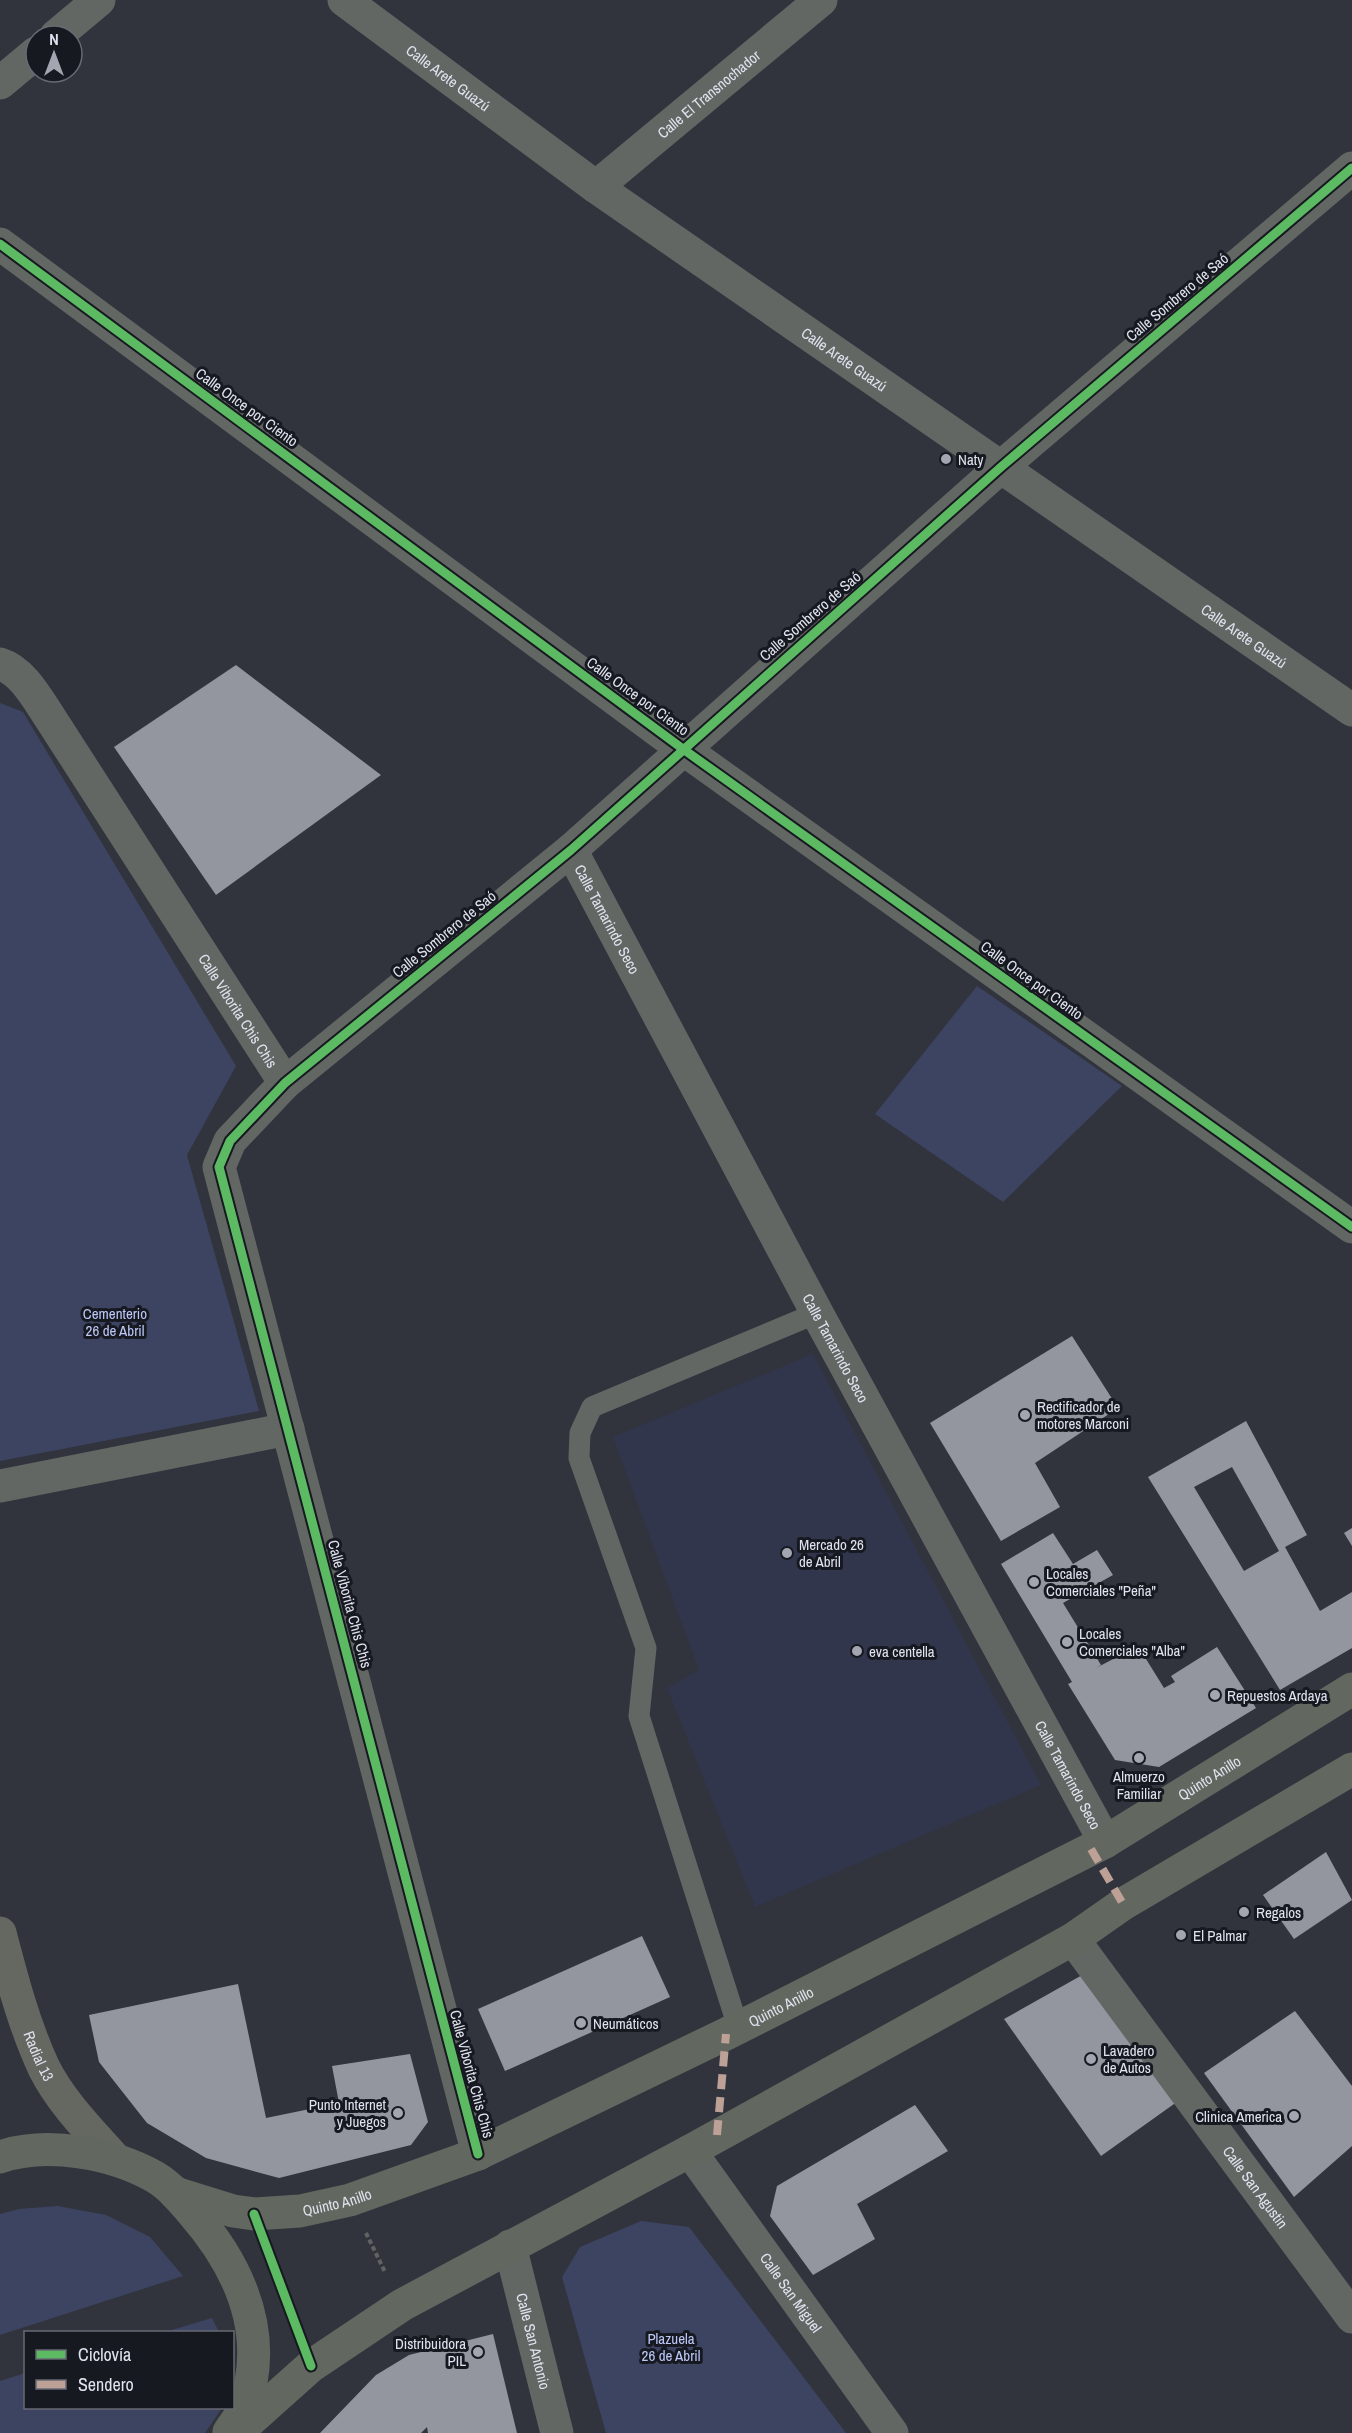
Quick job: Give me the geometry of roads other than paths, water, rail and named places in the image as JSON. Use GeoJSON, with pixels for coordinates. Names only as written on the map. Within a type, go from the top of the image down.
{"type":"FeatureCollection","features":[{"type":"Feature","properties":{"kind":"main road","name":"Quinto Anillo"},"geometry":{"type":"LineString","coordinates":[[175,2193],[233,2211],[254,2214],[300,2211],[350,2200],[478,2154],[738,2027],[1105,1842],[1352,1689]]}},
{"type":"Feature","properties":{"kind":"main road"},"geometry":{"type":"LineString","coordinates":[[236,2433],[310,2366],[402,2305],[690,2151],[1073,1939],[1123,1904],[1352,1769]]}},
{"type":"Feature","properties":{"kind":"main road","name":"Radial 13"},"geometry":{"type":"LineString","coordinates":[[0,1933],[20,2005],[45,2070],[76,2116],[115,2159]]}},
{"type":"Feature","properties":{"kind":"main road"},"geometry":{"type":"LineString","coordinates":[[0,2157],[59,2149],[115,2159],[156,2178],[175,2193],[215,2239],[237,2278],[250,2314],[255,2357],[247,2404],[229,2433]]}},
{"type":"Feature","properties":{"kind":"street"},"geometry":{"type":"LineString","coordinates":[[70,24],[99,0]]}},
{"type":"Feature","properties":{"kind":"street","name":"Calle Arete Guazú"},"geometry":{"type":"LineString","coordinates":[[344,0],[596,187],[1351,709]]}},
{"type":"Feature","properties":{"kind":"street","name":"Calle El Transnochador"},"geometry":{"type":"LineString","coordinates":[[596,187],[821,0]]}},
{"type":"Feature","properties":{"kind":"street"},"geometry":{"type":"LineString","coordinates":[[0,83],[24,63]]}},
{"type":"Feature","properties":{"kind":"street","name":"Calle Sombrero de Saó"},"geometry":{"type":"LineString","coordinates":[[285,1083],[571,850],[1001,467],[1352,168]]}},
{"type":"Feature","properties":{"kind":"street","name":"Calle Once por Ciento"},"geometry":{"type":"LineString","coordinates":[[0,244],[683,748],[1352,1227]]}},
{"type":"Feature","properties":{"kind":"street","name":"Calle Viborita Chis Chis"},"geometry":{"type":"LineString","coordinates":[[0,664],[8,667],[30,688],[45,710],[285,1083],[230,1141],[219,1167],[478,2154]]}},
{"type":"Feature","properties":{"kind":"street","name":"Calle Tamarindo Seco"},"geometry":{"type":"LineString","coordinates":[[571,850],[817,1313],[1105,1842]]}},
{"type":"Feature","properties":{"kind":"street"},"geometry":{"type":"LineString","coordinates":[[0,1486],[288,1429]]}},
{"type":"Feature","properties":{"kind":"street","name":"Calle San Agustin"},"geometry":{"type":"LineString","coordinates":[[1073,1939],[1352,2317]]}},
{"type":"Feature","properties":{"kind":"street","name":"Calle San Miguel"},"geometry":{"type":"LineString","coordinates":[[690,2151],[892,2433]]}},
{"type":"Feature","properties":{"kind":"street","name":"Calle San Antonio"},"geometry":{"type":"LineString","coordinates":[[510,2247],[558,2433]]}},
{"type":"Feature","properties":{"kind":"lane"},"geometry":{"type":"LineString","coordinates":[[738,2027],[639,1716],[646,1648],[579,1458],[580,1433],[592,1407],[817,1313]]}},
{"type":"Feature","properties":{"kind":"place","name":"Naty"},"geometry":{"type":"Point","coordinates":[946,459]}},
{"type":"Feature","properties":{"kind":"place","name":"Rectificador de motores Marconi"},"geometry":{"type":"Point","coordinates":[1025,1415]}},
{"type":"Feature","properties":{"kind":"place","name":"Mercado 26 de Abril"},"geometry":{"type":"Point","coordinates":[787,1553]}},
{"type":"Feature","properties":{"kind":"place","name":"Locales Comerciales \"Peña\""},"geometry":{"type":"Point","coordinates":[1034,1582]}},
{"type":"Feature","properties":{"kind":"place","name":"Locales Comerciales \"Alba\""},"geometry":{"type":"Point","coordinates":[1067,1642]}},
{"type":"Feature","properties":{"kind":"place","name":"eva centella"},"geometry":{"type":"Point","coordinates":[857,1651]}},
{"type":"Feature","properties":{"kind":"place","name":"Repuestos Ardaya"},"geometry":{"type":"Point","coordinates":[1215,1695]}},
{"type":"Feature","properties":{"kind":"place","name":"Almuerzo Familiar"},"geometry":{"type":"Point","coordinates":[1139,1758]}},
{"type":"Feature","properties":{"kind":"place","name":"Regalos"},"geometry":{"type":"Point","coordinates":[1244,1912]}},
{"type":"Feature","properties":{"kind":"place","name":"El Palmar"},"geometry":{"type":"Point","coordinates":[1181,1935]}},
{"type":"Feature","properties":{"kind":"place","name":"Neumáticos"},"geometry":{"type":"Point","coordinates":[581,2023]}},
{"type":"Feature","properties":{"kind":"place","name":"Lavadero de Autos"},"geometry":{"type":"Point","coordinates":[1091,2059]}},
{"type":"Feature","properties":{"kind":"place","name":"Punto Internet y Juegos"},"geometry":{"type":"Point","coordinates":[398,2113]}},
{"type":"Feature","properties":{"kind":"place","name":"Clinica America"},"geometry":{"type":"Point","coordinates":[1294,2116]}},
{"type":"Feature","properties":{"kind":"place","name":"Distribuidora PIL"},"geometry":{"type":"Point","coordinates":[478,2352]}},
{"type":"Feature","properties":{"kind":"park label","name":"Cementerio 26 de Abril"},"geometry":{"type":"Point","coordinates":[115,1322]}},
{"type":"Feature","properties":{"kind":"park label","name":"Plazuela 26 de Abril"},"geometry":{"type":"Point","coordinates":[671,2346]}}]}
